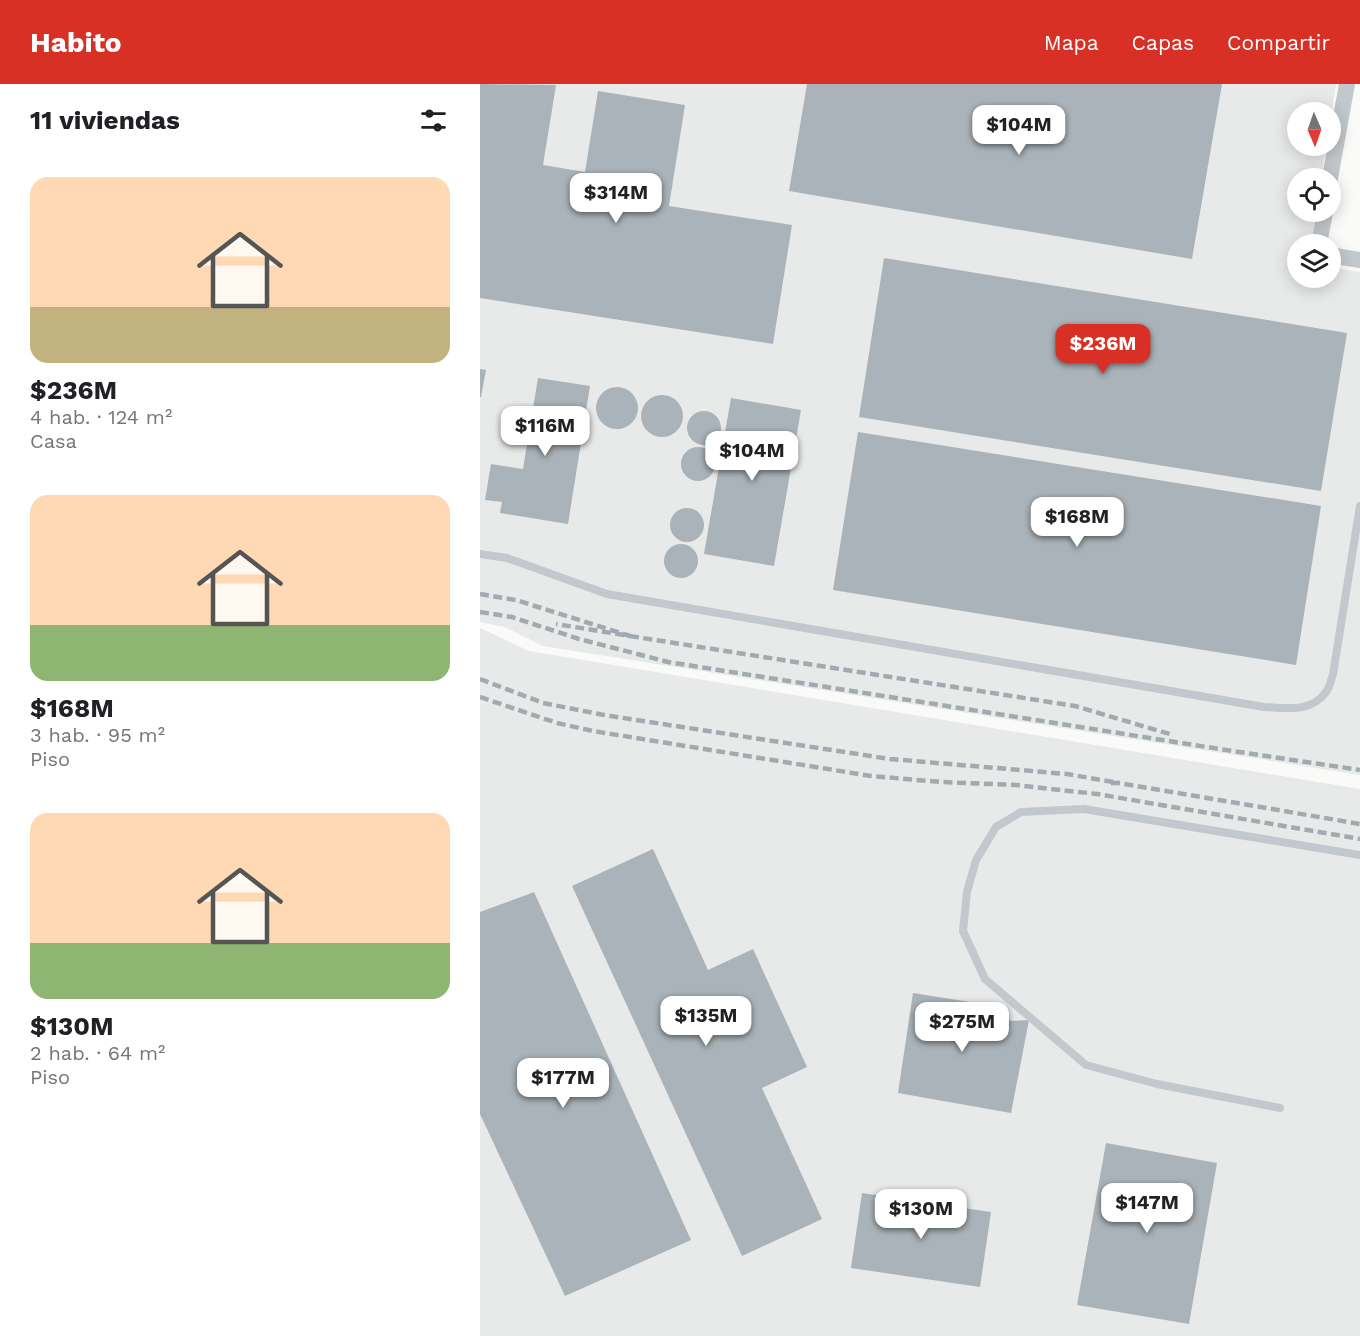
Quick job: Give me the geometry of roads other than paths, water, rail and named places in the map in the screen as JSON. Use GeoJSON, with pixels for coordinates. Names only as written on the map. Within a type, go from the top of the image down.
{"type":"FeatureCollection","features":[{"type":"Feature","properties":{"kind":"street"},"geometry":{"type":"LineString","coordinates":[[1332,168],[1347,84]]}},
{"type":"Feature","properties":{"kind":"street"},"geometry":{"type":"LineString","coordinates":[[1341,257],[1360,260]]}},
{"type":"Feature","properties":{"kind":"lane"},"geometry":{"type":"LineString","coordinates":[[480,554],[507,558],[607,594],[1252,705],[1293,709],[1313,705],[1327,692],[1333,674],[1360,506]]}},
{"type":"Feature","properties":{"kind":"lane"},"geometry":{"type":"LineString","coordinates":[[1280,1108],[1157,1084],[1086,1065],[985,979],[963,931],[967,891],[976,860],[996,827],[1021,812],[1084,809],[1360,855]]}},
{"type":"Feature","properties":{"kind":"railway"},"geometry":{"type":"LineString","coordinates":[[480,594],[516,600],[630,636],[556,624]]}},
{"type":"Feature","properties":{"kind":"railway"},"geometry":{"type":"LineString","coordinates":[[480,612],[512,617],[579,639],[668,662],[1360,770]]}},
{"type":"Feature","properties":{"kind":"railway"},"geometry":{"type":"LineString","coordinates":[[630,636],[1075,706],[1173,735]]}},
{"type":"Feature","properties":{"kind":"railway"},"geometry":{"type":"LineString","coordinates":[[480,679],[543,703],[604,715],[890,759],[1067,774],[1119,783]]}},
{"type":"Feature","properties":{"kind":"railway"},"geometry":{"type":"LineString","coordinates":[[480,697],[557,723],[593,731],[871,776],[1016,785],[1097,794],[1360,839]]}},
{"type":"Feature","properties":{"kind":"railway"},"geometry":{"type":"LineString","coordinates":[[1111,783],[1360,824]]}}]}
